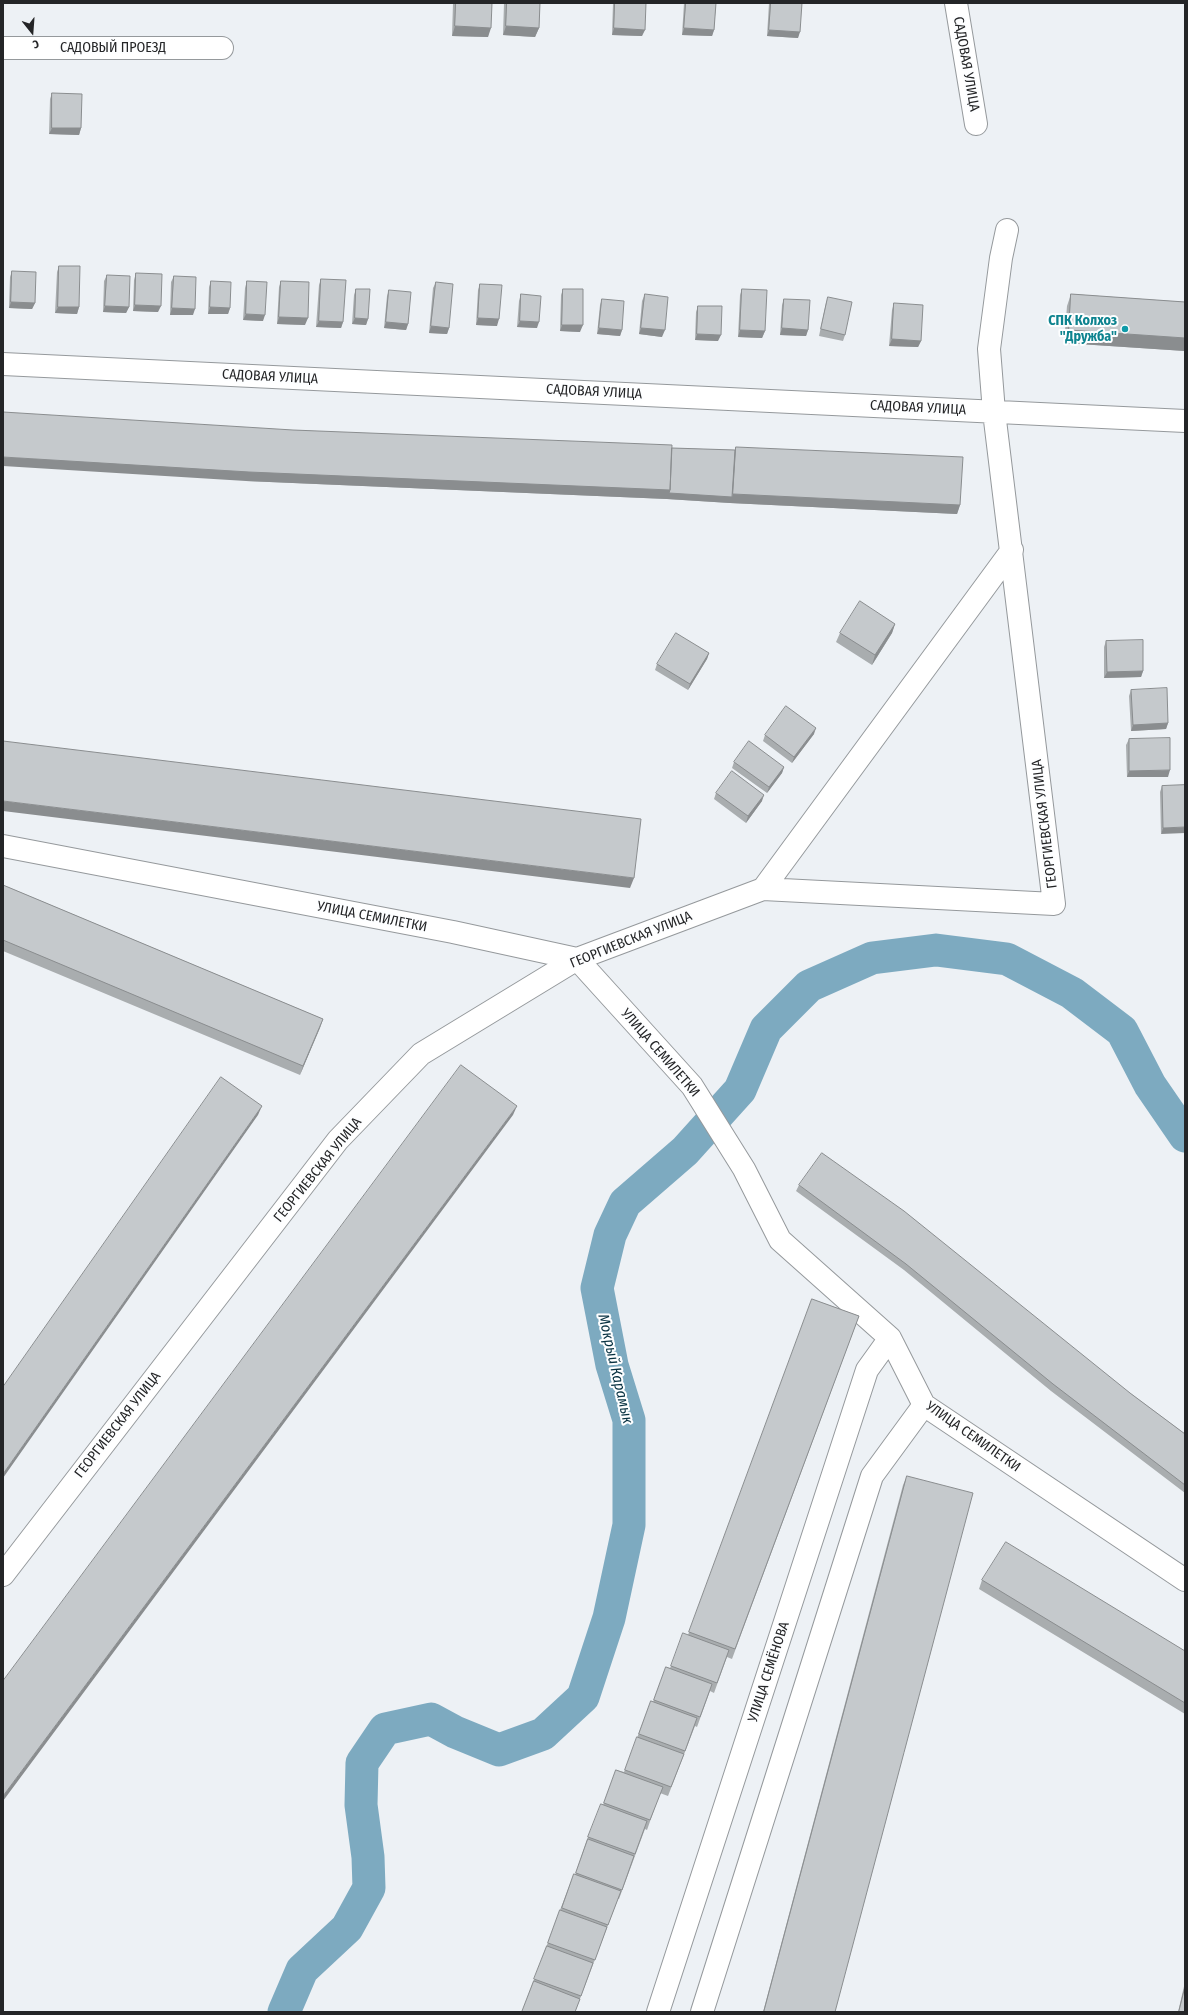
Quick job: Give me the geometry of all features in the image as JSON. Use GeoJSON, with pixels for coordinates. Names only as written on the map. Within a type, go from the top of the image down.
{"type":"FeatureCollection","features":[{"type":"Feature","properties":{"kind":"street","name":"САДОВАЯ УЛИЦА"},"geometry":{"type":"LineString","coordinates":[[956,3],[976,124]]}},
{"type":"Feature","properties":{"kind":"street","name":"САДОВЫЙ ПРОЕЗД"},"geometry":{"type":"LineString","coordinates":[[3,48],[222,48]]}},
{"type":"Feature","properties":{"kind":"street","name":"ГЕОРГИЕВСКАЯ УЛИЦА"},"geometry":{"type":"LineString","coordinates":[[3,1575],[338,1140],[421,1054],[577,958],[763,889],[1054,904],[994,412],[989,349],[1001,258],[1007,230]]}},
{"type":"Feature","properties":{"kind":"street","name":"САДОВАЯ УЛИЦА"},"geometry":{"type":"LineString","coordinates":[[3,364],[1185,421]]}},
{"type":"Feature","properties":{"kind":"street"},"geometry":{"type":"LineString","coordinates":[[763,889],[1012,550]]}},
{"type":"Feature","properties":{"kind":"street","name":"УЛИЦА СЕМИЛЕТКИ"},"geometry":{"type":"LineString","coordinates":[[3,846],[453,932],[577,958],[692,1086],[744,1169],[780,1240],[890,1338],[924,1405],[1185,1580]]}},
{"type":"Feature","properties":{"kind":"street","name":"УЛИЦА СЕМЁНОВА"},"geometry":{"type":"LineString","coordinates":[[658,2012],[867,1370],[890,1338]]}},
{"type":"Feature","properties":{"kind":"street"},"geometry":{"type":"LineString","coordinates":[[702,2012],[872,1476],[924,1405]]}},
{"type":"Feature","properties":{"kind":"building"},"geometry":{"type":"Polygon","coordinates":[[[456,3],[492,3],[491,28],[455,26],[456,3]]]}},
{"type":"Feature","properties":{"kind":"building"},"geometry":{"type":"Polygon","coordinates":[[[507,3],[540,3],[539,28],[506,26],[507,3]]]}},
{"type":"Feature","properties":{"kind":"building"},"geometry":{"type":"Polygon","coordinates":[[[615,3],[646,3],[645,30],[614,28],[615,3]]]}},
{"type":"Feature","properties":{"kind":"building"},"geometry":{"type":"Polygon","coordinates":[[[686,3],[716,3],[714,30],[684,28],[686,3]]]}},
{"type":"Feature","properties":{"kind":"building"},"geometry":{"type":"Polygon","coordinates":[[[771,3],[802,3],[800,32],[769,30],[771,3]]]}},
{"type":"Feature","properties":{"kind":"building"},"geometry":{"type":"Polygon","coordinates":[[[52,93],[82,94],[81,128],[52,128],[52,93]]]}},
{"type":"Feature","properties":{"kind":"building"},"geometry":{"type":"Polygon","coordinates":[[[59,266],[80,266],[79,307],[58,307],[59,266]]]}},
{"type":"Feature","properties":{"kind":"building"},"geometry":{"type":"Polygon","coordinates":[[[12,271],[36,272],[35,303],[11,302],[12,271]]]}},
{"type":"Feature","properties":{"kind":"building"},"geometry":{"type":"Polygon","coordinates":[[[136,273],[162,274],[161,306],[135,305],[136,273]]]}},
{"type":"Feature","properties":{"kind":"building"},"geometry":{"type":"Polygon","coordinates":[[[107,275],[130,276],[129,307],[105,306],[107,275]]]}},
{"type":"Feature","properties":{"kind":"building"},"geometry":{"type":"Polygon","coordinates":[[[174,276],[196,277],[195,309],[172,308],[174,276]]]}},
{"type":"Feature","properties":{"kind":"building"},"geometry":{"type":"Polygon","coordinates":[[[321,279],[346,280],[343,322],[319,321],[321,279]]]}},
{"type":"Feature","properties":{"kind":"building"},"geometry":{"type":"Polygon","coordinates":[[[211,281],[231,282],[230,308],[210,307],[211,281]]]}},
{"type":"Feature","properties":{"kind":"building"},"geometry":{"type":"Polygon","coordinates":[[[247,281],[267,282],[265,315],[246,314],[247,281]]]}},
{"type":"Feature","properties":{"kind":"building"},"geometry":{"type":"Polygon","coordinates":[[[281,281],[309,282],[308,318],[279,317],[281,281]]]}},
{"type":"Feature","properties":{"kind":"building"},"geometry":{"type":"Polygon","coordinates":[[[436,282],[453,284],[449,328],[431,326],[436,282]]]}},
{"type":"Feature","properties":{"kind":"building"},"geometry":{"type":"Polygon","coordinates":[[[480,284],[502,285],[499,319],[478,318],[480,284]]]}},
{"type":"Feature","properties":{"kind":"building"},"geometry":{"type":"Polygon","coordinates":[[[356,289],[370,289],[368,319],[355,318],[356,289]]]}},
{"type":"Feature","properties":{"kind":"building"},"geometry":{"type":"Polygon","coordinates":[[[563,289],[583,289],[583,325],[562,325],[563,289]]]}},
{"type":"Feature","properties":{"kind":"building"},"geometry":{"type":"Polygon","coordinates":[[[742,289],[767,290],[765,331],[740,330],[742,289]]]}},
{"type":"Feature","properties":{"kind":"building"},"geometry":{"type":"Polygon","coordinates":[[[389,290],[411,292],[408,324],[386,322],[389,290]]]}},
{"type":"Feature","properties":{"kind":"building"},"geometry":{"type":"Polygon","coordinates":[[[521,294],[541,296],[539,322],[520,321],[521,294]]]}},
{"type":"Feature","properties":{"kind":"building"},"geometry":{"type":"Polygon","coordinates":[[[645,294],[668,297],[665,330],[641,328],[645,294]]]}},
{"type":"Feature","properties":{"kind":"building","name":"СПК Колхоз \"Дружба\""},"geometry":{"type":"Polygon","coordinates":[[[1071,294],[1185,302],[1185,338],[1069,330],[1071,294]]]}},
{"type":"Feature","properties":{"kind":"building"},"geometry":{"type":"Polygon","coordinates":[[[828,297],[852,302],[845,335],[821,329],[828,297]]]}},
{"type":"Feature","properties":{"kind":"building"},"geometry":{"type":"Polygon","coordinates":[[[602,299],[624,301],[622,330],[599,328],[602,299]]]}},
{"type":"Feature","properties":{"kind":"building"},"geometry":{"type":"Polygon","coordinates":[[[784,299],[810,300],[808,330],[782,328],[784,299]]]}},
{"type":"Feature","properties":{"kind":"building"},"geometry":{"type":"Polygon","coordinates":[[[894,303],[923,305],[921,341],[892,339],[894,303]]]}},
{"type":"Feature","properties":{"kind":"building"},"geometry":{"type":"Polygon","coordinates":[[[698,306],[722,306],[721,335],[697,334],[698,306]]]}},
{"type":"Feature","properties":{"kind":"building"},"geometry":{"type":"Polygon","coordinates":[[[3,412],[293,430],[672,445],[670,490],[249,472],[3,457],[3,412]]]}},
{"type":"Feature","properties":{"kind":"building"},"geometry":{"type":"Polygon","coordinates":[[[736,447],[963,457],[960,505],[733,494],[736,447]]]}},
{"type":"Feature","properties":{"kind":"building"},"geometry":{"type":"Polygon","coordinates":[[[672,448],[735,450],[732,497],[669,493],[672,448]]]}},
{"type":"Feature","properties":{"kind":"building"},"geometry":{"type":"Polygon","coordinates":[[[860,601],[895,624],[875,655],[840,633],[860,601]]]}},
{"type":"Feature","properties":{"kind":"building"},"geometry":{"type":"Polygon","coordinates":[[[676,633],[709,653],[690,684],[657,664],[676,633]]]}},
{"type":"Feature","properties":{"kind":"building"},"geometry":{"type":"Polygon","coordinates":[[[1143,640],[1143,671],[1107,672],[1106,641],[1143,640]]]}},
{"type":"Feature","properties":{"kind":"building"},"geometry":{"type":"Polygon","coordinates":[[[1167,688],[1168,723],[1133,725],[1131,690],[1167,688]]]}},
{"type":"Feature","properties":{"kind":"building"},"geometry":{"type":"Polygon","coordinates":[[[786,706],[816,728],[794,757],[765,735],[786,706]]]}},
{"type":"Feature","properties":{"kind":"building"},"geometry":{"type":"Polygon","coordinates":[[[1170,738],[1170,770],[1129,771],[1129,739],[1170,738]]]}},
{"type":"Feature","properties":{"kind":"building"},"geometry":{"type":"Polygon","coordinates":[[[3,741],[641,819],[634,878],[3,801],[3,741]]]}},
{"type":"Feature","properties":{"kind":"building"},"geometry":{"type":"Polygon","coordinates":[[[749,741],[784,767],[769,787],[734,762],[749,741]]]}},
{"type":"Feature","properties":{"kind":"building"},"geometry":{"type":"Polygon","coordinates":[[[732,771],[764,795],[748,816],[716,793],[732,771]]]}},
{"type":"Feature","properties":{"kind":"building"},"geometry":{"type":"Polygon","coordinates":[[[1185,785],[1185,827],[1163,828],[1162,786],[1185,785]]]}},
{"type":"Feature","properties":{"kind":"building"},"geometry":{"type":"Polygon","coordinates":[[[3,885],[323,1019],[303,1066],[3,940],[3,885]]]}},
{"type":"Feature","properties":{"kind":"building"},"geometry":{"type":"Polygon","coordinates":[[[461,1065],[517,1106],[3,1796],[3,1681],[461,1065]]]}},
{"type":"Feature","properties":{"kind":"building"},"geometry":{"type":"Polygon","coordinates":[[[221,1077],[262,1106],[3,1474],[3,1387],[221,1077]]]}},
{"type":"Feature","properties":{"kind":"building"},"geometry":{"type":"Polygon","coordinates":[[[822,1153],[904,1211],[1130,1393],[1185,1434],[1185,1485],[1053,1384],[906,1264],[799,1185],[822,1153]]]}},
{"type":"Feature","properties":{"kind":"building"},"geometry":{"type":"Polygon","coordinates":[[[812,1299],[859,1316],[735,1649],[689,1632],[812,1299]]]}},
{"type":"Feature","properties":{"kind":"building"},"geometry":{"type":"Polygon","coordinates":[[[907,1476],[973,1493],[835,2012],[764,2012],[907,1476]]]}},
{"type":"Feature","properties":{"kind":"building"},"geometry":{"type":"Polygon","coordinates":[[[1006,1542],[1185,1651],[1185,1703],[982,1580],[1006,1542]]]}},
{"type":"Feature","properties":{"kind":"building"},"geometry":{"type":"Polygon","coordinates":[[[683,1633],[729,1650],[717,1683],[671,1666],[683,1633]]]}},
{"type":"Feature","properties":{"kind":"building"},"geometry":{"type":"Polygon","coordinates":[[[666,1667],[712,1684],[700,1717],[654,1700],[666,1667]]]}},
{"type":"Feature","properties":{"kind":"building"},"geometry":{"type":"Polygon","coordinates":[[[651,1701],[697,1718],[685,1751],[639,1734],[651,1701]]]}},
{"type":"Feature","properties":{"kind":"building"},"geometry":{"type":"Polygon","coordinates":[[[637,1737],[684,1754],[671,1787],[625,1770],[637,1737]]]}},
{"type":"Feature","properties":{"kind":"building"},"geometry":{"type":"Polygon","coordinates":[[[616,1770],[663,1787],[650,1820],[604,1803],[616,1770]]]}},
{"type":"Feature","properties":{"kind":"building"},"geometry":{"type":"Polygon","coordinates":[[[601,1804],[647,1821],[635,1854],[588,1837],[601,1804]]]}},
{"type":"Feature","properties":{"kind":"building"},"geometry":{"type":"Polygon","coordinates":[[[588,1839],[634,1856],[622,1890],[576,1873],[588,1839]]]}},
{"type":"Feature","properties":{"kind":"building"},"geometry":{"type":"Polygon","coordinates":[[[574,1874],[621,1891],[608,1925],[562,1908],[574,1874]]]}},
{"type":"Feature","properties":{"kind":"building"},"geometry":{"type":"Polygon","coordinates":[[[560,1910],[607,1927],[595,1960],[548,1943],[560,1910]]]}},
{"type":"Feature","properties":{"kind":"building"},"geometry":{"type":"Polygon","coordinates":[[[547,1946],[593,1963],[581,1996],[534,1979],[547,1946]]]}},
{"type":"Feature","properties":{"kind":"building"},"geometry":{"type":"Polygon","coordinates":[[[534,1981],[580,1999],[575,2012],[522,2012],[534,1981]]]}},
{"type":"Feature","properties":{"kind":"building"},"geometry":{"type":"Polygon","coordinates":[[[1185,1987],[1185,2012],[1179,2012],[1185,1987]]]}},
{"type":"Feature","properties":{"kind":"waterway","name":"Мокрый Карамык"},"geometry":{"type":"LineString","coordinates":[[284,2012],[302,1970],[347,1928],[369,1888],[368,1857],[361,1805],[362,1763],[385,1729],[431,1719],[455,1732],[499,1750],[543,1734],[583,1697],[609,1618],[629,1525],[629,1420],[612,1365],[597,1288],[610,1235],[625,1203],[685,1151],[740,1090],[766,1029],[809,986],[872,958],[936,950],[1007,959],[1072,993],[1122,1031],[1150,1085],[1185,1136]]}},
{"type":"Feature","properties":{"kind":"place","name":"СПК Колхоз \"Дружба\""},"geometry":{"type":"Point","coordinates":[1125,329]}}]}
